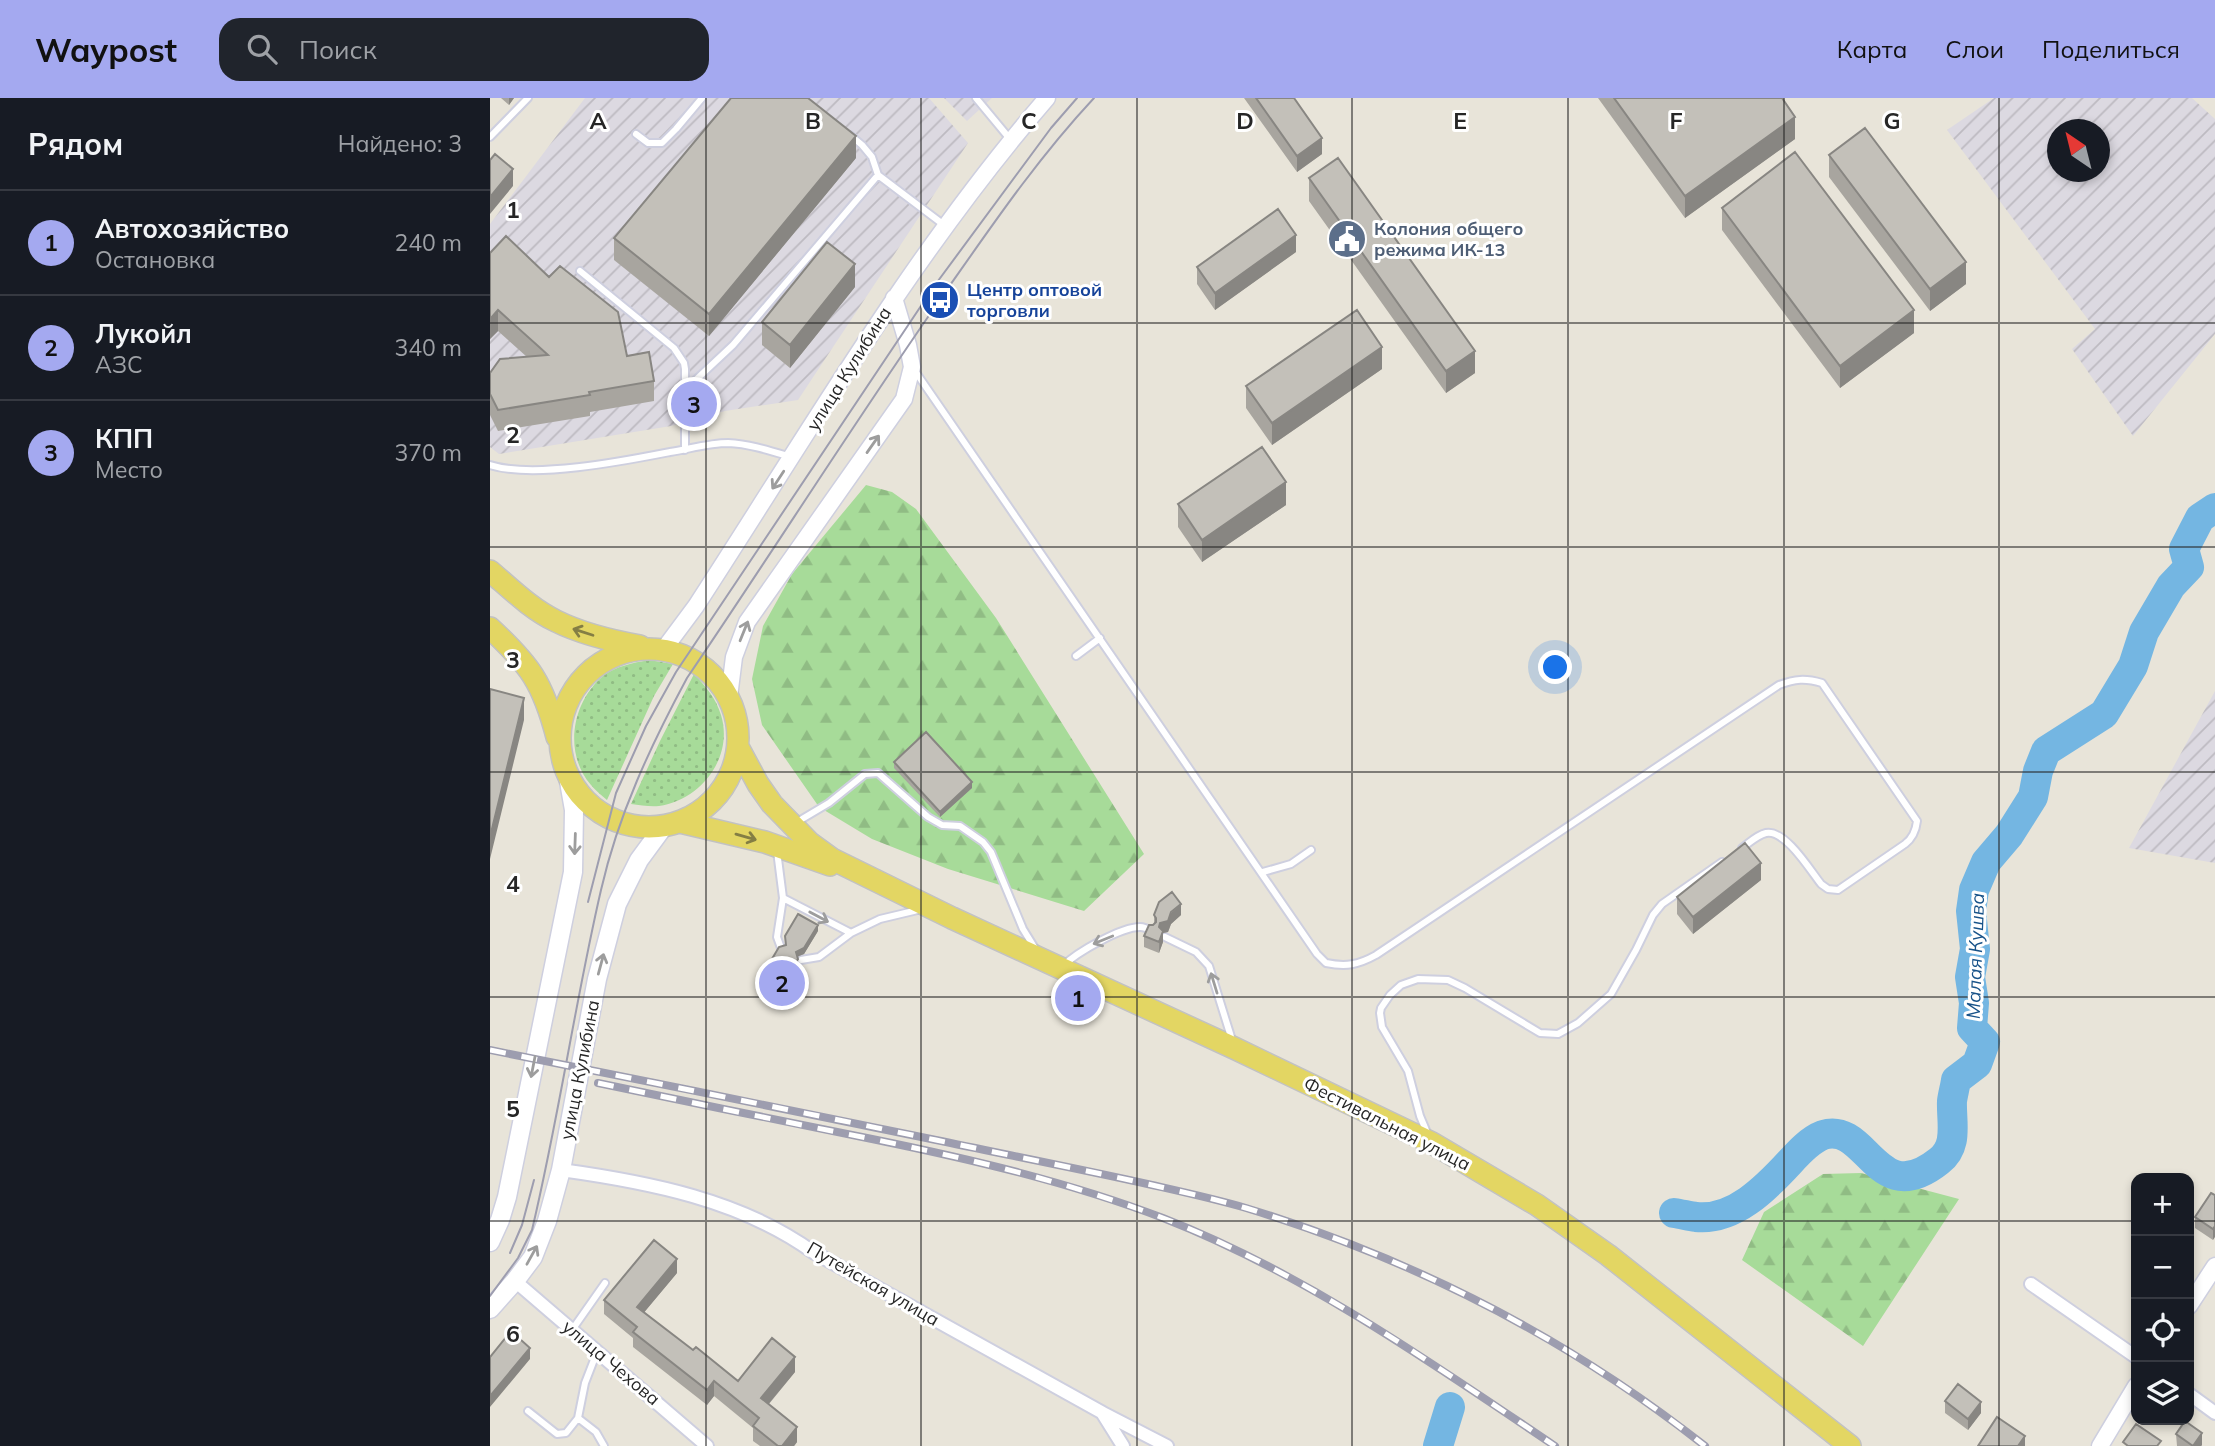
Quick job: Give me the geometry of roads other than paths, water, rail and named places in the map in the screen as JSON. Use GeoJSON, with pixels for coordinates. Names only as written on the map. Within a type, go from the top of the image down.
{"type":"FeatureCollection","features":[{"type":"Feature","properties":{"kind":"main road"},"geometry":{"type":"LineString","coordinates":[[490,571],[520,597],[556,622],[580,632],[687,656],[715,676],[729,697],[738,724],[738,747],[734,767],[720,793],[706,807],[672,824],[641,827],[611,819],[587,802],[568,776]]}},
{"type":"Feature","properties":{"kind":"main road"},"geometry":{"type":"LineString","coordinates":[[490,628],[524,660],[534,675],[561,749],[574,810],[573,872],[507,1197],[490,1242]]}},
{"type":"Feature","properties":{"kind":"main road"},"geometry":{"type":"LineString","coordinates":[[561,749],[560,729],[563,714],[580,680],[605,660],[626,651],[656,649]]}},
{"type":"Feature","properties":{"kind":"main road","name":"Фестивальная улица"},"geometry":{"type":"LineString","coordinates":[[738,747],[772,804],[790,824],[832,859],[1432,1143],[1537,1205],[1608,1255],[1850,1446]]}},
{"type":"Feature","properties":{"kind":"main road","name":"Фестивальная улица"},"geometry":{"type":"LineString","coordinates":[[672,824],[776,846],[875,880]]}},
{"type":"Feature","properties":{"kind":"main road","name":"улица Кулибина"},"geometry":{"type":"LineString","coordinates":[[490,1309],[533,1257],[547,1221],[561,1170],[597,979],[617,904],[639,860],[672,824]]}},
{"type":"Feature","properties":{"kind":"street","name":"улица Кулибина"},"geometry":{"type":"LineString","coordinates":[[656,649],[696,606],[894,298],[946,226],[1046,98]]}},
{"type":"Feature","properties":{"kind":"street"},"geometry":{"type":"LineString","coordinates":[[729,697],[734,657],[747,622],[904,398],[912,368],[894,298]]}},
{"type":"Feature","properties":{"kind":"street","name":"Путейская улица"},"geometry":{"type":"LineString","coordinates":[[561,1170],[632,1180],[714,1203],[764,1223],[790,1235],[813,1252],[1103,1413],[1167,1446]]}},
{"type":"Feature","properties":{"kind":"street"},"geometry":{"type":"LineString","coordinates":[[2194,1299],[2215,1266]]}},
{"type":"Feature","properties":{"kind":"street","name":"улица Чехова"},"geometry":{"type":"LineString","coordinates":[[515,1282],[708,1446]]}},
{"type":"Feature","properties":{"kind":"street"},"geometry":{"type":"LineString","coordinates":[[2031,1284],[2131,1354]]}},
{"type":"Feature","properties":{"kind":"street"},"geometry":{"type":"LineString","coordinates":[[2100,1446],[2131,1394]]}},
{"type":"Feature","properties":{"kind":"street"},"geometry":{"type":"LineString","coordinates":[[2194,1398],[2215,1413]]}},
{"type":"Feature","properties":{"kind":"street"},"geometry":{"type":"LineString","coordinates":[[1103,1413],[1124,1446]]}},
{"type":"Feature","properties":{"kind":"lane"},"geometry":{"type":"LineString","coordinates":[[490,137],[528,98]]}},
{"type":"Feature","properties":{"kind":"lane"},"geometry":{"type":"LineString","coordinates":[[636,134],[648,143],[662,143],[702,98]]}},
{"type":"Feature","properties":{"kind":"lane"},"geometry":{"type":"LineString","coordinates":[[976,98],[1011,141]]}},
{"type":"Feature","properties":{"kind":"lane"},"geometry":{"type":"LineString","coordinates":[[842,129],[872,157],[878,175],[946,226]]}},
{"type":"Feature","properties":{"kind":"lane"},"geometry":{"type":"LineString","coordinates":[[685,390],[733,345],[878,175]]}},
{"type":"Feature","properties":{"kind":"lane"},"geometry":{"type":"LineString","coordinates":[[580,271],[674,348],[684,363],[685,450]]}},
{"type":"Feature","properties":{"kind":"lane"},"geometry":{"type":"LineString","coordinates":[[912,368],[1326,964],[1352,966],[1362,963],[1779,685],[1796,679],[1822,684],[1917,821],[1916,830],[1905,844],[1838,890],[1825,888],[1787,841],[1775,833],[1758,836],[1737,851]]}},
{"type":"Feature","properties":{"kind":"lane"},"geometry":{"type":"LineString","coordinates":[[490,466],[518,471],[558,468],[631,460],[727,443],[759,447],[793,457]]}},
{"type":"Feature","properties":{"kind":"lane"},"geometry":{"type":"LineString","coordinates":[[1076,656],[1100,638]]}},
{"type":"Feature","properties":{"kind":"lane"},"geometry":{"type":"LineString","coordinates":[[790,824],[802,820],[829,803],[865,774],[878,773],[928,817],[942,825],[960,826],[984,842],[991,852],[1023,929],[1051,964],[1090,945],[1140,927],[1152,931]]}},
{"type":"Feature","properties":{"kind":"lane"},"geometry":{"type":"LineString","coordinates":[[776,846],[783,898],[776,937],[781,948]]}},
{"type":"Feature","properties":{"kind":"lane"},"geometry":{"type":"LineString","coordinates":[[1263,873],[1291,864],[1311,850]]}},
{"type":"Feature","properties":{"kind":"lane"},"geometry":{"type":"LineString","coordinates":[[1432,1143],[1420,1116],[1408,1071],[1382,1027],[1381,1008],[1390,995],[1401,985],[1418,979],[1448,980],[1540,1033],[1558,1034],[1578,1023],[1611,994],[1653,915],[1662,904],[1727,858]]}},
{"type":"Feature","properties":{"kind":"lane"},"geometry":{"type":"LineString","coordinates":[[783,898],[851,933]]}},
{"type":"Feature","properties":{"kind":"lane"},"geometry":{"type":"LineString","coordinates":[[801,960],[819,957],[851,933],[880,919],[929,906]]}},
{"type":"Feature","properties":{"kind":"lane"},"geometry":{"type":"LineString","coordinates":[[1165,937],[1196,952],[1209,966],[1234,1048]]}},
{"type":"Feature","properties":{"kind":"lane"},"geometry":{"type":"LineString","coordinates":[[572,1330],[605,1283]]}},
{"type":"Feature","properties":{"kind":"lane"},"geometry":{"type":"LineString","coordinates":[[528,1411],[557,1434],[566,1433],[578,1418],[584,1383],[597,1352]]}},
{"type":"Feature","properties":{"kind":"lane"},"geometry":{"type":"LineString","coordinates":[[578,1418],[596,1432],[604,1446]]}},
{"type":"Feature","properties":{"kind":"waterway","name":"Малая Кушва"},"geometry":{"type":"LineString","coordinates":[[1674,1213],[1710,1217],[1736,1208],[1760,1192],[1805,1147],[1823,1135],[1838,1134],[1851,1140],[1886,1171],[1901,1176],[1918,1174],[1945,1155],[1952,1141],[1952,1101],[1956,1080],[1977,1064],[1985,1042],[1972,1028],[1974,1003],[1970,977],[1975,949],[1971,911],[1974,890],[1986,862],[2009,835],[2033,797],[2038,771],[2046,751],[2104,714],[2133,666],[2144,632],[2171,586],[2189,567],[2184,549],[2200,518],[2215,508]]}},
{"type":"Feature","properties":{"kind":"waterway","name":"Малая Кушва"},"geometry":{"type":"LineString","coordinates":[[1438,1446],[1450,1407]]}},
{"type":"Feature","properties":{"kind":"tram line"},"geometry":{"type":"LineString","coordinates":[[588,902],[616,793],[646,726],[676,672],[935,285],[1051,128],[1077,98]]}},
{"type":"Feature","properties":{"kind":"tram line"},"geometry":{"type":"LineString","coordinates":[[490,1296],[518,1258],[532,1230],[608,862],[626,808],[661,729],[687,678],[913,339],[1017,192],[1094,98]]}},
{"type":"Feature","properties":{"kind":"tram line"},"geometry":{"type":"LineString","coordinates":[[510,1253],[522,1225],[534,1180]]}},
{"type":"Feature","properties":{"kind":"railway"},"geometry":{"type":"LineString","coordinates":[[490,1050],[1098,1173],[1246,1208],[1308,1228],[1428,1277],[1544,1337],[1599,1370],[1705,1446]]}},
{"type":"Feature","properties":{"kind":"railway"},"geometry":{"type":"LineString","coordinates":[[598,1083],[982,1163],[1092,1193],[1163,1218],[1215,1240],[1316,1292],[1413,1351],[1555,1446]]}},
{"type":"Feature","properties":{"kind":"place","name":"Колония общего режима ИК-13"},"geometry":{"type":"Point","coordinates":[1347,239]}},
{"type":"Feature","properties":{"kind":"place","name":"Центр оптовой торговли"},"geometry":{"type":"Point","coordinates":[940,300]}},
{"type":"Feature","properties":{"kind":"place","name":"КПП"},"geometry":{"type":"Point","coordinates":[694,404]}},
{"type":"Feature","properties":{"kind":"place","name":"Лукойл"},"geometry":{"type":"Point","coordinates":[782,983]}},
{"type":"Feature","properties":{"kind":"place","name":"Автохозяйство"},"geometry":{"type":"Point","coordinates":[1078,998]}}]}
